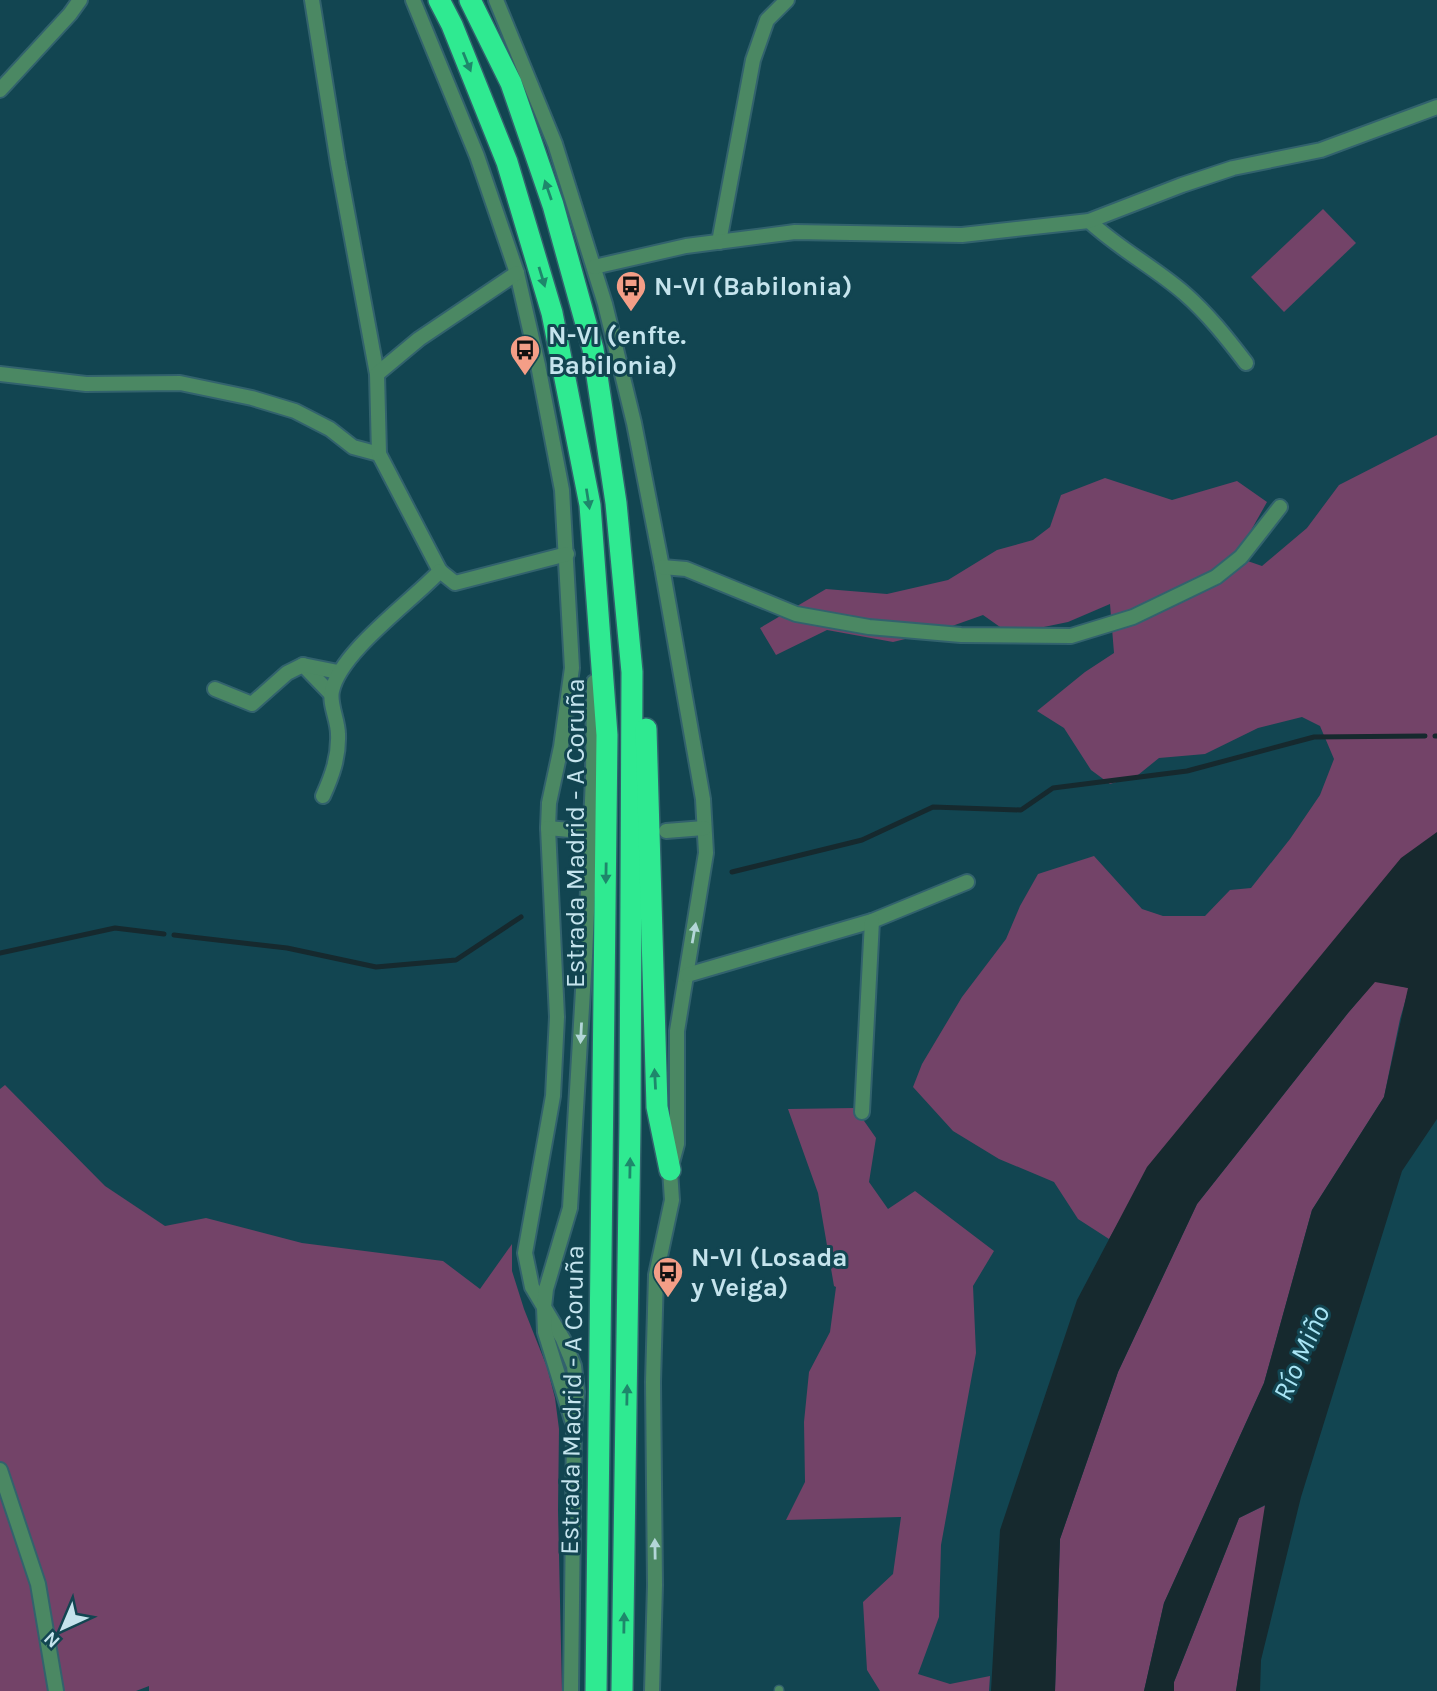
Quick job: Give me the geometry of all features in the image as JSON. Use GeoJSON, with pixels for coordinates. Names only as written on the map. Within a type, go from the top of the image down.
{"type":"FeatureCollection","features":[{"type":"Feature","properties":{"kind":"highway","name":"Estrada Madrid - A Coruña"},"geometry":{"type":"LineString","coordinates":[[439,0],[452,25],[507,162],[552,313],[590,505],[607,735],[596,1691]]}},
{"type":"Feature","properties":{"kind":"highway","name":"Estrada Madrid - A Coruña"},"geometry":{"type":"LineString","coordinates":[[470,0],[511,83],[553,205],[593,349],[616,503],[632,672],[631,1123],[622,1691]]}},
{"type":"Feature","properties":{"kind":"highway"},"geometry":{"type":"LineString","coordinates":[[600,393],[622,474],[635,561],[645,688],[657,1107],[670,1170]]}},
{"type":"Feature","properties":{"kind":"street"},"geometry":{"type":"LineString","coordinates":[[0,90],[80,0]]}},
{"type":"Feature","properties":{"kind":"street"},"geometry":{"type":"LineString","coordinates":[[312,0],[338,163],[377,374],[379,454],[440,571],[455,583],[567,554]]}},
{"type":"Feature","properties":{"kind":"street"},"geometry":{"type":"LineString","coordinates":[[413,0],[477,156],[517,273],[562,490],[572,668],[561,747],[549,803],[548,828],[558,1017],[553,1096],[525,1252],[532,1287],[563,1339],[573,1366],[577,1392],[574,1428],[571,1691]]}},
{"type":"Feature","properties":{"kind":"street"},"geometry":{"type":"LineString","coordinates":[[496,0],[555,144],[605,304],[634,424],[703,799],[706,853],[677,1031],[677,1144],[670,1170],[672,1200],[656,1275],[652,1691]]}},
{"type":"Feature","properties":{"kind":"street"},"geometry":{"type":"LineString","coordinates":[[719,242],[753,60],[767,20],[788,0]]}},
{"type":"Feature","properties":{"kind":"street"},"geometry":{"type":"LineString","coordinates":[[594,267],[686,246],[794,232],[962,235],[1089,221],[1233,168],[1321,150],[1437,107]]}},
{"type":"Feature","properties":{"kind":"street"},"geometry":{"type":"LineString","coordinates":[[1089,221],[1184,293],[1219,327],[1245,363]]}},
{"type":"Feature","properties":{"kind":"street"},"geometry":{"type":"LineString","coordinates":[[377,374],[419,339],[517,273]]}},
{"type":"Feature","properties":{"kind":"street"},"geometry":{"type":"LineString","coordinates":[[0,374],[86,384],[180,383],[252,398],[295,411],[330,429],[353,447],[379,454]]}},
{"type":"Feature","properties":{"kind":"street"},"geometry":{"type":"LineString","coordinates":[[662,567],[686,569],[796,614],[857,625],[961,635],[1071,636],[1133,617],[1216,577],[1241,557],[1280,507]]}},
{"type":"Feature","properties":{"kind":"street"},"geometry":{"type":"LineString","coordinates":[[323,796],[335,770],[338,733],[331,694],[338,673],[387,619],[440,571]]}},
{"type":"Feature","properties":{"kind":"street"},"geometry":{"type":"LineString","coordinates":[[544,1307],[546,1289],[570,1208],[578,1098],[593,778],[595,573]]}},
{"type":"Feature","properties":{"kind":"street"},"geometry":{"type":"LineString","coordinates":[[215,689],[252,704],[287,673],[303,665],[338,673]]}},
{"type":"Feature","properties":{"kind":"street"},"geometry":{"type":"LineString","coordinates":[[303,665],[331,694]]}},
{"type":"Feature","properties":{"kind":"street"},"geometry":{"type":"LineString","coordinates":[[548,828],[580,831]]}},
{"type":"Feature","properties":{"kind":"street"},"geometry":{"type":"LineString","coordinates":[[666,831],[704,828]]}},
{"type":"Feature","properties":{"kind":"street"},"geometry":{"type":"LineString","coordinates":[[687,975],[872,921],[967,882]]}},
{"type":"Feature","properties":{"kind":"street"},"geometry":{"type":"LineString","coordinates":[[862,1112],[872,921]]}},
{"type":"Feature","properties":{"kind":"street"},"geometry":{"type":"LineString","coordinates":[[0,1470],[38,1584],[56,1691]]}},
{"type":"Feature","properties":{"kind":"shaded area"},"geometry":{"type":"Polygon","coordinates":[[[1323,209],[1356,243],[1284,312],[1251,277],[1323,209]]]}},
{"type":"Feature","properties":{"kind":"shaded area"},"geometry":{"type":"Polygon","coordinates":[[[1437,435],[1437,845],[1121,1218],[1109,1239],[1078,1219],[1054,1182],[999,1159],[953,1131],[913,1087],[922,1064],[962,997],[1006,939],[1038,874],[1094,856],[1142,909],[1163,916],[1205,916],[1230,890],[1251,888],[1290,839],[1320,795],[1334,759],[1320,726],[1302,717],[1258,728],[1205,754],[1159,758],[1138,775],[1110,784],[1091,770],[1064,728],[1037,711],[1085,672],[1114,653],[1110,604],[1068,622],[1010,634],[983,615],[938,631],[893,642],[827,630],[776,655],[760,628],[826,589],[887,594],[948,580],[997,550],[1033,540],[1050,527],[1061,495],[1105,478],[1172,500],[1237,481],[1267,502],[1236,557],[1262,566],[1307,528],[1339,485],[1437,435]]]}},
{"type":"Feature","properties":{"kind":"shaded area"},"geometry":{"type":"Polygon","coordinates":[[[1375,981],[1409,988],[1384,1097],[1312,1210],[1264,1383],[1164,1603],[1144,1691],[1055,1691],[1060,1539],[1118,1372],[1197,1204],[1375,981]]]}},
{"type":"Feature","properties":{"kind":"shaded area"},"geometry":{"type":"Polygon","coordinates":[[[5,1085],[105,1186],[165,1226],[206,1218],[302,1243],[443,1261],[480,1289],[512,1244],[512,1271],[547,1367],[559,1429],[562,1691],[149,1691],[149,1686],[136,1691],[0,1691],[0,1089],[5,1085]]]}},
{"type":"Feature","properties":{"kind":"shaded area"},"geometry":{"type":"Polygon","coordinates":[[[855,1108],[876,1138],[869,1182],[888,1209],[915,1191],[994,1251],[973,1286],[976,1353],[941,1545],[939,1617],[918,1674],[950,1684],[990,1676],[989,1691],[880,1691],[867,1670],[863,1602],[893,1574],[901,1517],[786,1520],[805,1482],[804,1422],[809,1372],[830,1332],[836,1287],[818,1193],[788,1109],[855,1108]]]}},
{"type":"Feature","properties":{"kind":"shaded area"},"geometry":{"type":"Polygon","coordinates":[[[1266,1505],[1236,1691],[1174,1691],[1174,1682],[1239,1518],[1266,1505]]]}},
{"type":"Feature","properties":{"kind":"water","name":"Río Miño"},"geometry":{"type":"Polygon","coordinates":[[[1437,832],[1437,1119],[1402,1171],[1301,1497],[1261,1660],[1260,1691],[1236,1691],[1265,1505],[1239,1518],[1174,1682],[1174,1691],[1144,1691],[1164,1603],[1264,1383],[1312,1210],[1384,1097],[1408,988],[1375,982],[1197,1204],[1118,1372],[1060,1539],[1055,1691],[991,1691],[1000,1530],[1077,1300],[1147,1167],[1401,858],[1437,832]]]}},
{"type":"Feature","properties":{"kind":"waterway"},"geometry":{"type":"LineString","coordinates":[[732,872],[862,840],[933,807],[1021,810],[1053,788],[1187,771],[1314,737],[1425,736]]}},
{"type":"Feature","properties":{"kind":"waterway"},"geometry":{"type":"LineString","coordinates":[[174,935],[287,948],[376,967],[456,960],[521,917]]}},
{"type":"Feature","properties":{"kind":"waterway"},"geometry":{"type":"LineString","coordinates":[[0,953],[115,928],[164,934]]}},
{"type":"Feature","properties":{"kind":"place","name":"N-VI (Babilonia)"},"geometry":{"type":"Point","coordinates":[631,313]}},
{"type":"Feature","properties":{"kind":"place","name":"N-VI (enfte. Babilonia)"},"geometry":{"type":"Point","coordinates":[525,377]}},
{"type":"Feature","properties":{"kind":"place","name":"N-VI (Losada y Veiga)"},"geometry":{"type":"Point","coordinates":[668,1299]}}]}
